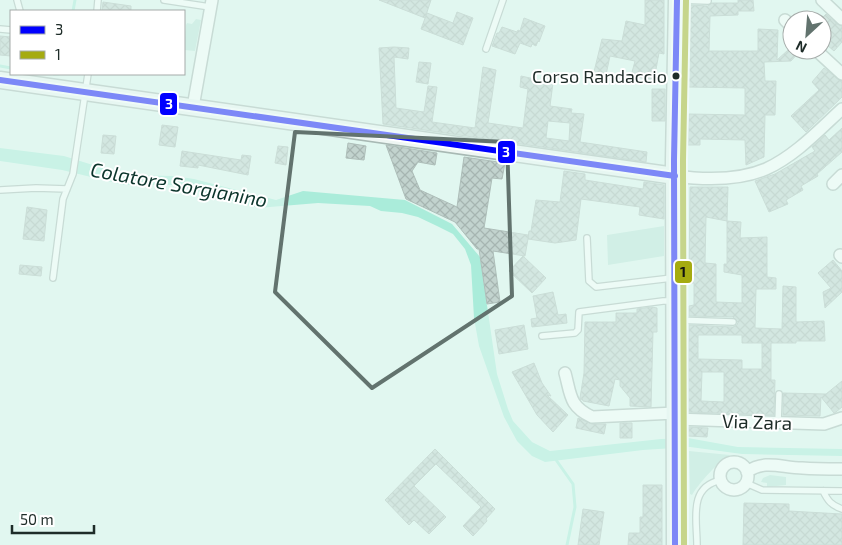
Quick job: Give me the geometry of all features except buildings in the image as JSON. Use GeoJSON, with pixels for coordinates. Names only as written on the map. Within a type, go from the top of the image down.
{"type":"FeatureCollection","features":[{"type":"Feature","properties":{"kind":"street"},"geometry":{"type":"LineString","coordinates":[[675,545],[674,278],[677,0]]}},
{"type":"Feature","properties":{"kind":"street"},"geometry":{"type":"LineString","coordinates":[[822,0],[842,19]]}},
{"type":"Feature","properties":{"kind":"street"},"geometry":{"type":"LineString","coordinates":[[185,104],[211,3]]}},
{"type":"Feature","properties":{"kind":"street"},"geometry":{"type":"LineString","coordinates":[[827,60],[842,74]]}},
{"type":"Feature","properties":{"kind":"street"},"geometry":{"type":"LineString","coordinates":[[0,80],[19,79],[85,91],[704,179],[739,176],[768,168],[809,139],[842,109]]}},
{"type":"Feature","properties":{"kind":"street"},"geometry":{"type":"LineString","coordinates":[[833,184],[842,175]]}},
{"type":"Feature","properties":{"kind":"street","name":"Via Zara"},"geometry":{"type":"LineString","coordinates":[[565,373],[572,400],[580,411],[592,417],[675,416],[824,424],[840,419]]}},
{"type":"Feature","properties":{"kind":"street"},"geometry":{"type":"LineString","coordinates":[[747,478],[740,464],[729,464],[721,471],[721,480],[725,487],[735,490],[740,489],[747,478],[753,468],[769,464],[799,468],[842,469]]}},
{"type":"Feature","properties":{"kind":"lane"},"geometry":{"type":"LineString","coordinates":[[164,0],[211,3]]}},
{"type":"Feature","properties":{"kind":"lane"},"geometry":{"type":"LineString","coordinates":[[486,49],[503,0]]}},
{"type":"Feature","properties":{"kind":"lane"},"geometry":{"type":"LineString","coordinates":[[677,0],[708,1]]}},
{"type":"Feature","properties":{"kind":"lane"},"geometry":{"type":"LineString","coordinates":[[53,278],[63,199],[73,174],[88,75]]}},
{"type":"Feature","properties":{"kind":"lane"},"geometry":{"type":"LineString","coordinates":[[0,190],[67,189]]}},
{"type":"Feature","properties":{"kind":"lane"},"geometry":{"type":"LineString","coordinates":[[587,238],[589,281],[596,287],[674,278]]}},
{"type":"Feature","properties":{"kind":"lane"},"geometry":{"type":"LineString","coordinates":[[542,336],[575,333],[578,330],[579,312],[674,301]]}},
{"type":"Feature","properties":{"kind":"lane"},"geometry":{"type":"LineString","coordinates":[[674,320],[733,322]]}},
{"type":"Feature","properties":{"kind":"lane"},"geometry":{"type":"LineString","coordinates":[[778,423],[779,394]]}},
{"type":"Feature","properties":{"kind":"lane"},"geometry":{"type":"LineString","coordinates":[[747,478],[762,490],[842,492]]}},
{"type":"Feature","properties":{"kind":"lane"},"geometry":{"type":"LineString","coordinates":[[697,545],[698,496],[706,485],[721,480]]}},
{"type":"Feature","properties":{"kind":"lane"},"geometry":{"type":"LineString","coordinates":[[823,491],[833,506],[842,509]]}},
{"type":"Feature","properties":{"kind":"highlighted area"},"geometry":{"type":"Polygon","coordinates":[[[295,132],[507,142],[512,296],[372,388],[275,292],[295,132]]]}},
{"type":"Feature","properties":{"kind":"shaded area"},"geometry":{"type":"Polygon","coordinates":[[[196,19],[201,20],[195,51],[185,50],[186,25],[187,23],[192,24],[196,19]]]}},
{"type":"Feature","properties":{"kind":"shaded area"},"geometry":{"type":"Polygon","coordinates":[[[664,226],[664,256],[608,265],[607,235],[664,226]]]}},
{"type":"Feature","properties":{"kind":"shaded area"},"geometry":{"type":"Polygon","coordinates":[[[689,451],[730,455],[709,473],[692,495],[690,494],[689,451]]]}},
{"type":"Feature","properties":{"kind":"shaded area"},"geometry":{"type":"Polygon","coordinates":[[[770,475],[786,477],[786,485],[767,487],[767,483],[761,482],[763,478],[770,475]]]}},
{"type":"Feature","properties":{"kind":"water","name":"Colatore Sorgianino"},"geometry":{"type":"Polygon","coordinates":[[[0,148],[64,156],[125,175],[174,176],[194,179],[276,200],[303,191],[405,200],[452,224],[480,257],[497,374],[513,421],[532,442],[550,451],[661,439],[688,438],[738,447],[842,449],[842,456],[742,454],[690,447],[643,450],[545,462],[532,456],[517,441],[504,417],[479,346],[474,318],[471,265],[465,249],[453,234],[418,217],[381,211],[370,206],[318,203],[258,208],[175,185],[124,185],[62,170],[0,161],[0,148]]]}},
{"type":"Feature","properties":{"kind":"waterway"},"geometry":{"type":"LineString","coordinates":[[73,10],[75,0]]}},
{"type":"Feature","properties":{"kind":"waterway"},"geometry":{"type":"LineString","coordinates":[[0,66],[10,68]]}},
{"type":"Feature","properties":{"kind":"waterway"},"geometry":{"type":"LineString","coordinates":[[554,457],[573,484],[575,507],[567,545]]}},
{"type":"Feature","properties":{"kind":"transit line","name":"3"},"geometry":{"type":"LineString","coordinates":[[675,545],[674,160],[677,0]]}},
{"type":"Feature","properties":{"kind":"transit line","name":"1"},"geometry":{"type":"LineString","coordinates":[[684,545],[683,160],[686,0]]}},
{"type":"Feature","properties":{"kind":"transit line","name":"3"},"geometry":{"type":"LineString","coordinates":[[0,80],[675,176]]}},
{"type":"Feature","properties":{"kind":"place","name":"Corso Randaccio"},"geometry":{"type":"Point","coordinates":[676,76]}}]}
